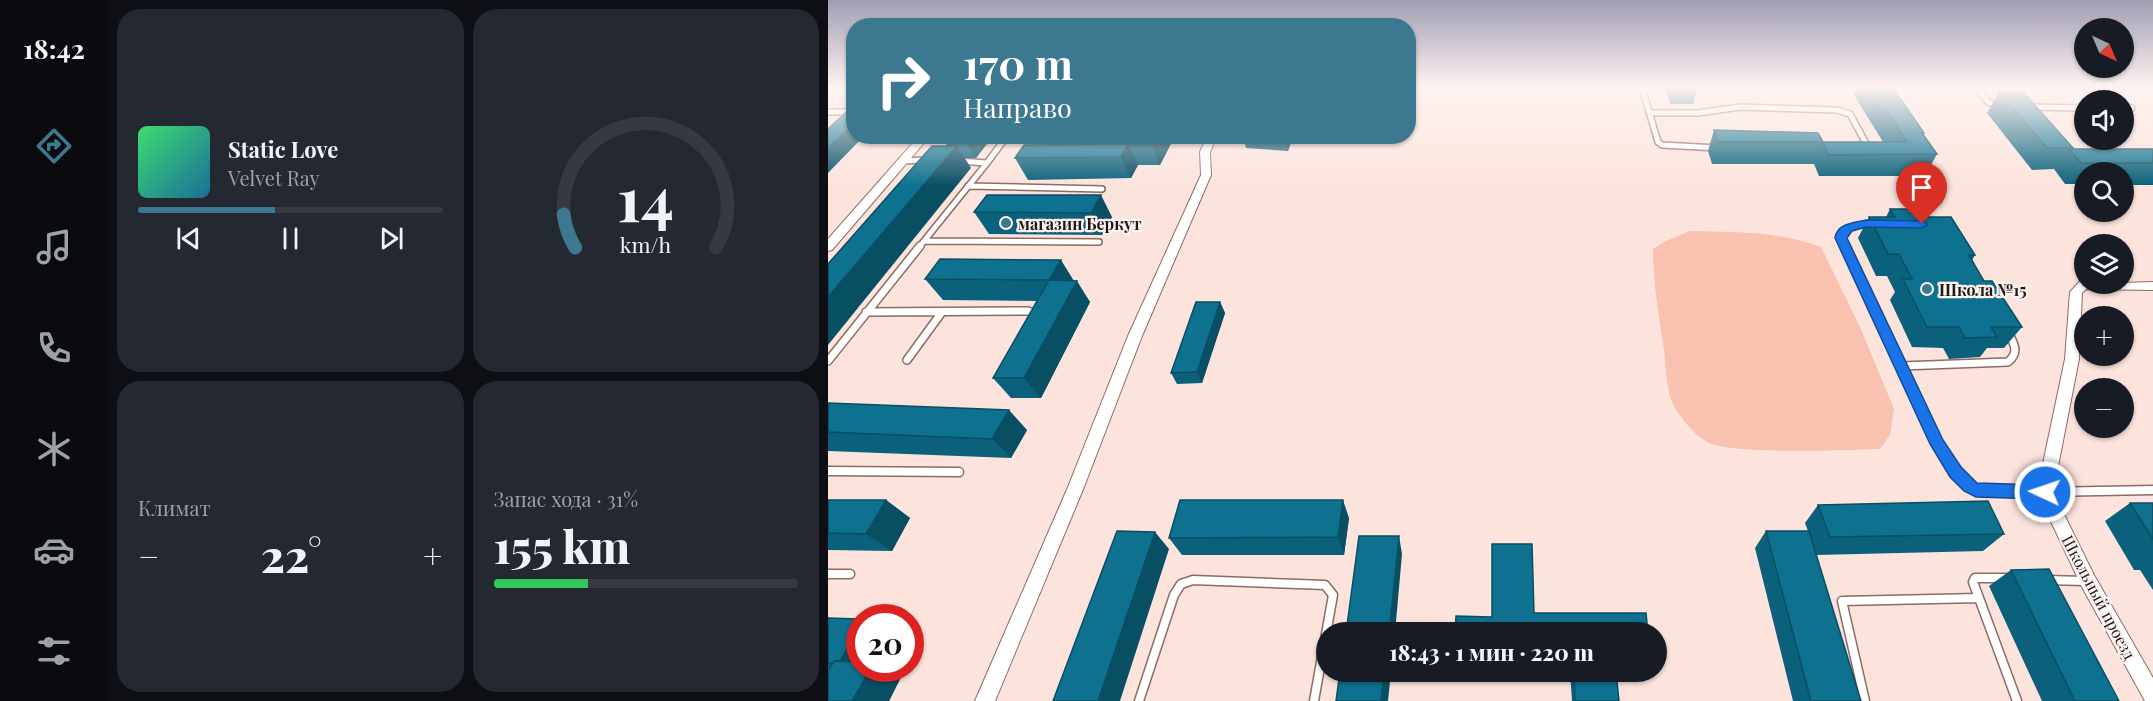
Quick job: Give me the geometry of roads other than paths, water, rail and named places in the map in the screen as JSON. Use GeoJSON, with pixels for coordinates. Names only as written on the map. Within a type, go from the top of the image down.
{"type":"FeatureCollection","features":[{"type":"Feature","properties":{"kind":"street"},"geometry":{"type":"LineString","coordinates":[[828,247],[917,144]]}},
{"type":"Feature","properties":{"kind":"street"},"geometry":{"type":"LineString","coordinates":[[985,701],[1076,487],[1135,336],[1206,175],[1205,152],[1208,144]]}},
{"type":"Feature","properties":{"kind":"street"},"geometry":{"type":"LineString","coordinates":[[2045,492],[2072,359],[2076,292],[2083,285],[2153,286]]}},
{"type":"Feature","properties":{"kind":"street","name":"Школьный проезд"},"geometry":{"type":"LineString","coordinates":[[2045,492],[2088,581],[2153,696]]}},
{"type":"Feature","properties":{"kind":"lane"},"geometry":{"type":"LineString","coordinates":[[1652,121],[1658,142],[1662,145],[1730,148]]}},
{"type":"Feature","properties":{"kind":"lane"},"geometry":{"type":"LineString","coordinates":[[1854,121],[1873,156]]}},
{"type":"Feature","properties":{"kind":"lane"},"geometry":{"type":"LineString","coordinates":[[828,362],[1001,144]]}},
{"type":"Feature","properties":{"kind":"lane"},"geometry":{"type":"LineString","coordinates":[[901,161],[933,160]]}},
{"type":"Feature","properties":{"kind":"lane"},"geometry":{"type":"LineString","coordinates":[[954,161],[987,163]]}},
{"type":"Feature","properties":{"kind":"lane"},"geometry":{"type":"LineString","coordinates":[[968,186],[1102,189]]}},
{"type":"Feature","properties":{"kind":"lane"},"geometry":{"type":"LineString","coordinates":[[1886,223],[1848,228],[1842,232],[1841,238],[1938,444],[1956,472],[1976,490],[2045,492],[2153,490]]}},
{"type":"Feature","properties":{"kind":"lane"},"geometry":{"type":"LineString","coordinates":[[924,241],[1099,242]]}},
{"type":"Feature","properties":{"kind":"lane"},"geometry":{"type":"LineString","coordinates":[[866,312],[1028,311],[1035,313],[1035,319],[1029,328]]}},
{"type":"Feature","properties":{"kind":"lane"},"geometry":{"type":"LineString","coordinates":[[907,360],[942,312]]}},
{"type":"Feature","properties":{"kind":"lane"},"geometry":{"type":"LineString","coordinates":[[1902,366],[2008,362],[2014,357],[2016,349],[2000,320]]}},
{"type":"Feature","properties":{"kind":"lane"},"geometry":{"type":"LineString","coordinates":[[828,471],[959,472]]}},
{"type":"Feature","properties":{"kind":"lane"},"geometry":{"type":"LineString","coordinates":[[828,574],[850,574]]}},
{"type":"Feature","properties":{"kind":"lane"},"geometry":{"type":"LineString","coordinates":[[2017,701],[1973,582],[1976,578],[2023,579]]}},
{"type":"Feature","properties":{"kind":"lane"},"geometry":{"type":"LineString","coordinates":[[2034,579],[2088,581]]}},
{"type":"Feature","properties":{"kind":"lane"},"geometry":{"type":"LineString","coordinates":[[1139,701],[1174,595],[1181,584],[1193,580],[1325,585],[1333,595],[1314,701]]}},
{"type":"Feature","properties":{"kind":"lane"},"geometry":{"type":"LineString","coordinates":[[1865,701],[1842,601],[1979,598]]}},
{"type":"Feature","properties":{"kind":"place","name":"магазин Беркут"},"geometry":{"type":"Point","coordinates":[1006,223]}},
{"type":"Feature","properties":{"kind":"place","name":"Школа №15"},"geometry":{"type":"Point","coordinates":[1927,289]}}]}
